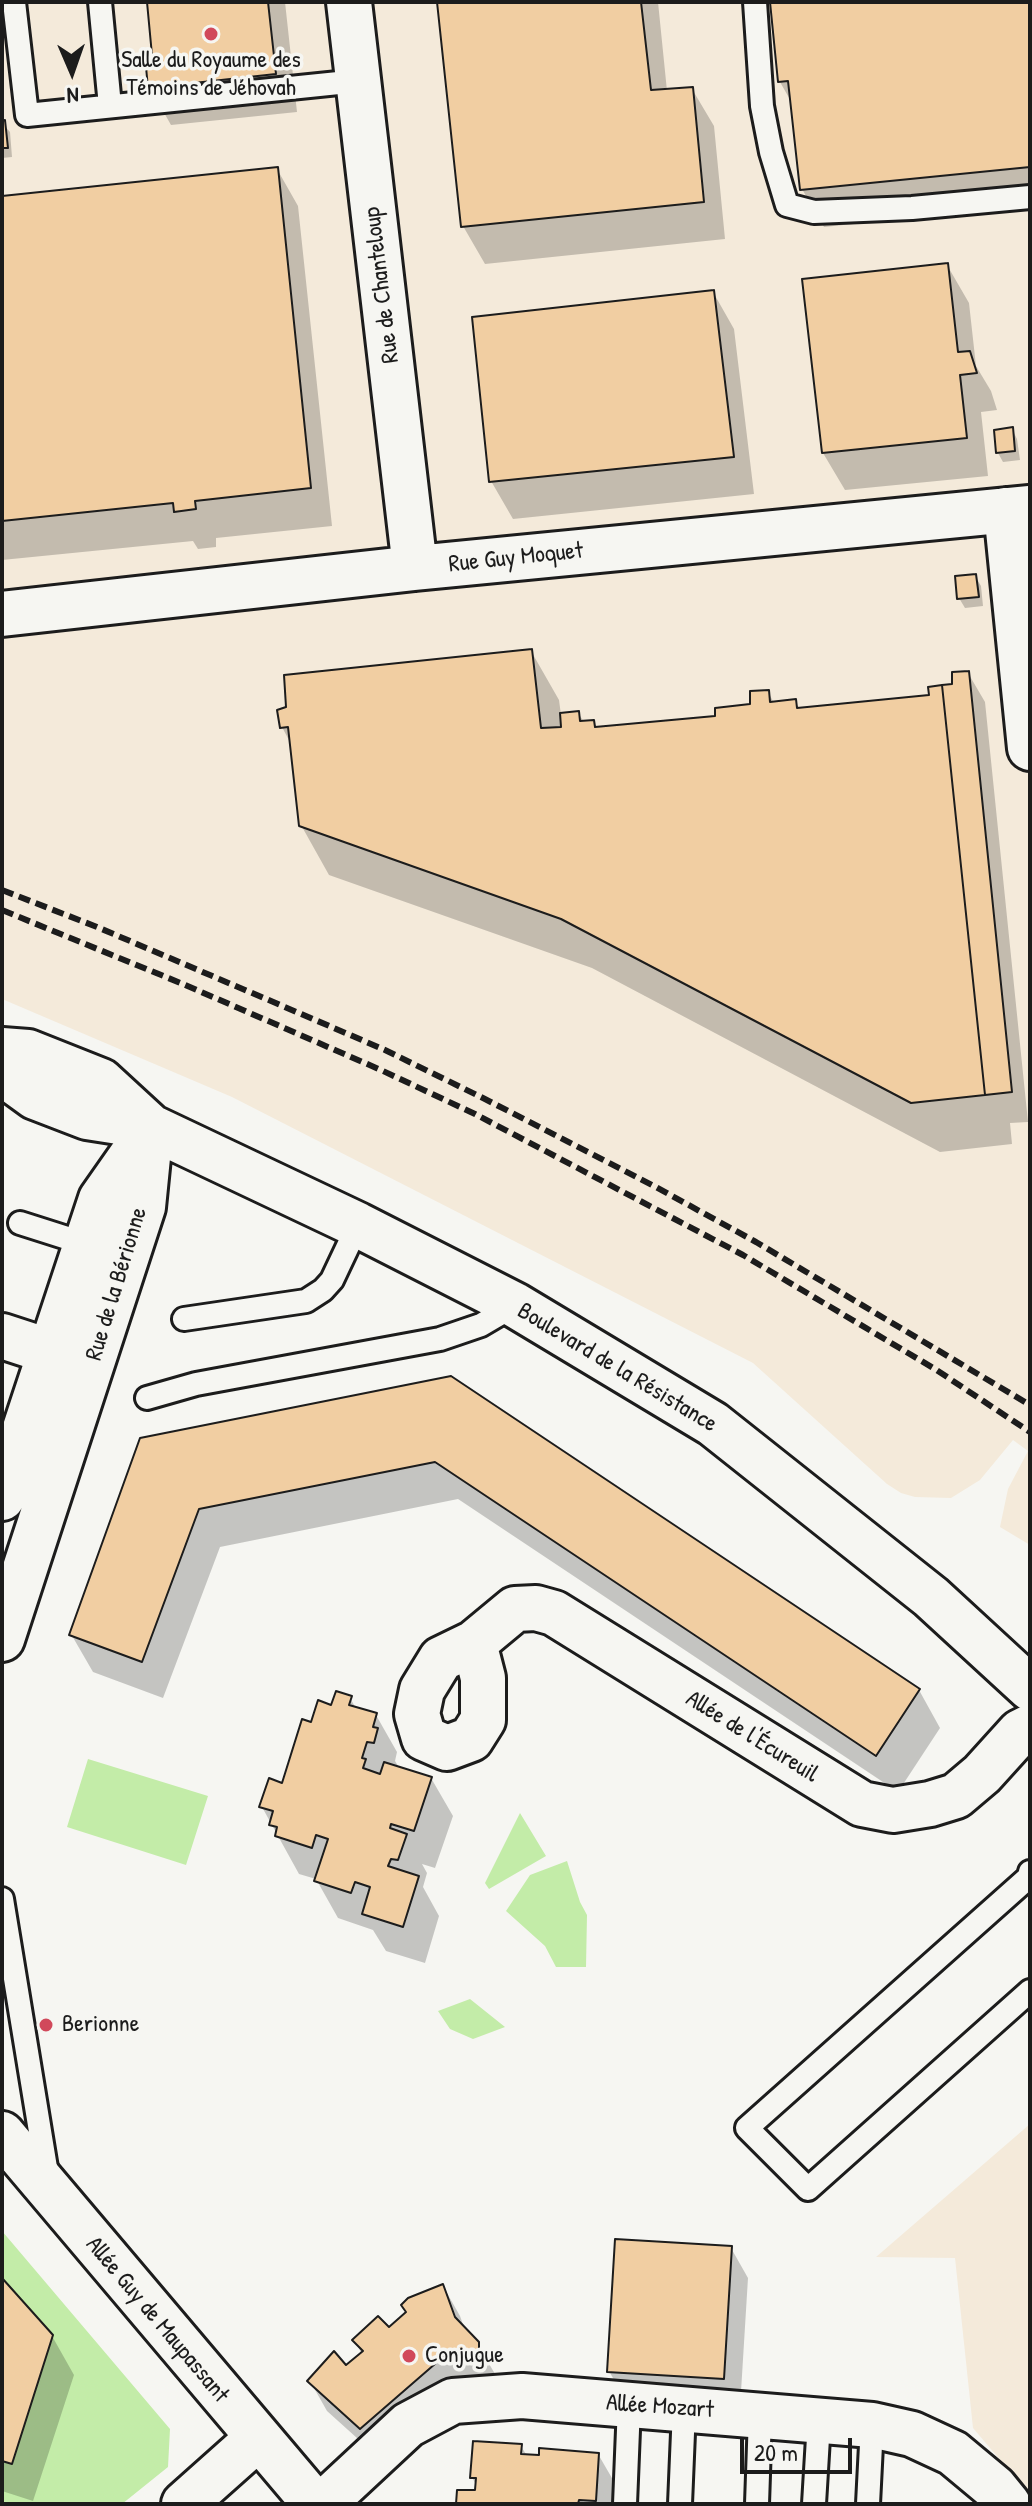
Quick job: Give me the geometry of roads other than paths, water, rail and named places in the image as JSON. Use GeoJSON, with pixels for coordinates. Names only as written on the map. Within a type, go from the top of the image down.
{"type":"FeatureCollection","features":[{"type":"Feature","properties":{"kind":"street","name":"Rue de Chanteloup"},"geometry":{"type":"LineString","coordinates":[[349,2],[415,568]]}},
{"type":"Feature","properties":{"kind":"street","name":"Rue Guy Moquet"},"geometry":{"type":"LineString","coordinates":[[2,614],[415,568],[1018,509]]}},
{"type":"Feature","properties":{"kind":"street"},"geometry":{"type":"LineString","coordinates":[[1018,509],[1030,748]]}},
{"type":"Feature","properties":{"kind":"street","name":"Boulevard de la Résistance"},"geometry":{"type":"LineString","coordinates":[[2,1050],[28,1052],[101,1081],[151,1127]]}},
{"type":"Feature","properties":{"kind":"street","name":"Boulevard de la Résistance"},"geometry":{"type":"LineString","coordinates":[[2,1073],[35,1097],[87,1117],[151,1127],[358,1225],[515,1305],[713,1424],[931,1597],[1030,1688]]}},
{"type":"Feature","properties":{"kind":"street","name":"Rue de la Bérionne"},"geometry":{"type":"LineString","coordinates":[[2,1498],[101,1199],[151,1127]]}},
{"type":"Feature","properties":{"kind":"street","name":"Rue de la Bérionne"},"geometry":{"type":"LineString","coordinates":[[2,1639],[143,1207],[151,1127]]}},
{"type":"Feature","properties":{"kind":"street"},"geometry":{"type":"LineString","coordinates":[[2,1336],[51,1352]]}},
{"type":"Feature","properties":{"kind":"street","name":"Allée de l'Écureuil"},"geometry":{"type":"LineString","coordinates":[[474,1643],[515,1609],[536,1608],[554,1613],[862,1804],[893,1810],[956,1796],[982,1774],[1020,1732],[1030,1727]]}},
{"type":"Feature","properties":{"kind":"street","name":"Allée Guy de Maupassant"},"geometry":{"type":"LineString","coordinates":[[2,2134],[315,2504]]}},
{"type":"Feature","properties":{"kind":"street","name":"Allée Mozart"},"geometry":{"type":"LineString","coordinates":[[323,2504],[408,2425],[453,2401],[522,2396],[872,2425],[912,2434],[953,2453],[995,2488],[1008,2504]]}},
{"type":"Feature","properties":{"kind":"street"},"geometry":{"type":"LineString","coordinates":[[184,2504],[258,2438]]}},
{"type":"Feature","properties":{"kind":"lane"},"geometry":{"type":"LineString","coordinates":[[14,2],[27,115],[358,81]]}},
{"type":"Feature","properties":{"kind":"lane"},"geometry":{"type":"LineString","coordinates":[[100,2],[110,106]]}},
{"type":"Feature","properties":{"kind":"lane"},"geometry":{"type":"LineString","coordinates":[[755,2],[762,106],[771,152],[787,205],[814,212],[912,208],[1030,197]]}},
{"type":"Feature","properties":{"kind":"lane"},"geometry":{"type":"LineString","coordinates":[[20,1223],[86,1244]]}},
{"type":"Feature","properties":{"kind":"lane"},"geometry":{"type":"LineString","coordinates":[[184,1319],[306,1301],[332,1280],[358,1225]]}},
{"type":"Feature","properties":{"kind":"lane"},"geometry":{"type":"LineString","coordinates":[[147,1398],[196,1384],[440,1339],[481,1325],[515,1305]]}},
{"type":"Feature","properties":{"kind":"lane"},"geometry":{"type":"LineString","coordinates":[[1030,1872],[1029,1877],[747,2128],[808,2189],[1030,1991]]}},
{"type":"Feature","properties":{"kind":"lane"},"geometry":{"type":"LineString","coordinates":[[2,1899],[50,2194]]}},
{"type":"Feature","properties":{"kind":"lane"},"geometry":{"type":"LineString","coordinates":[[625,2504],[629,2405]]}},
{"type":"Feature","properties":{"kind":"lane"},"geometry":{"type":"LineString","coordinates":[[680,2504],[684,2409]]}},
{"type":"Feature","properties":{"kind":"lane"},"geometry":{"type":"LineString","coordinates":[[757,2504],[760,2415]]}},
{"type":"Feature","properties":{"kind":"lane"},"geometry":{"type":"LineString","coordinates":[[814,2504],[819,2421]]}},
{"type":"Feature","properties":{"kind":"lane"},"geometry":{"type":"LineString","coordinates":[[868,2504],[872,2425]]}},
{"type":"Feature","properties":{"kind":"railway"},"geometry":{"type":"LineString","coordinates":[[2,890],[97,927],[385,1050],[483,1098],[756,1242],[1030,1405]]}},
{"type":"Feature","properties":{"kind":"railway"},"geometry":{"type":"LineString","coordinates":[[2,910],[183,984],[475,1114],[743,1255],[935,1369],[1030,1432]]}},
{"type":"Feature","properties":{"kind":"place","name":"Salle du Royaume des Témoins de Jéhovah"},"geometry":{"type":"Point","coordinates":[211,34]}},
{"type":"Feature","properties":{"kind":"place","name":"Berionne"},"geometry":{"type":"Point","coordinates":[46,2025]}},
{"type":"Feature","properties":{"kind":"place","name":"Conjugue"},"geometry":{"type":"Point","coordinates":[409,2356]}}]}
